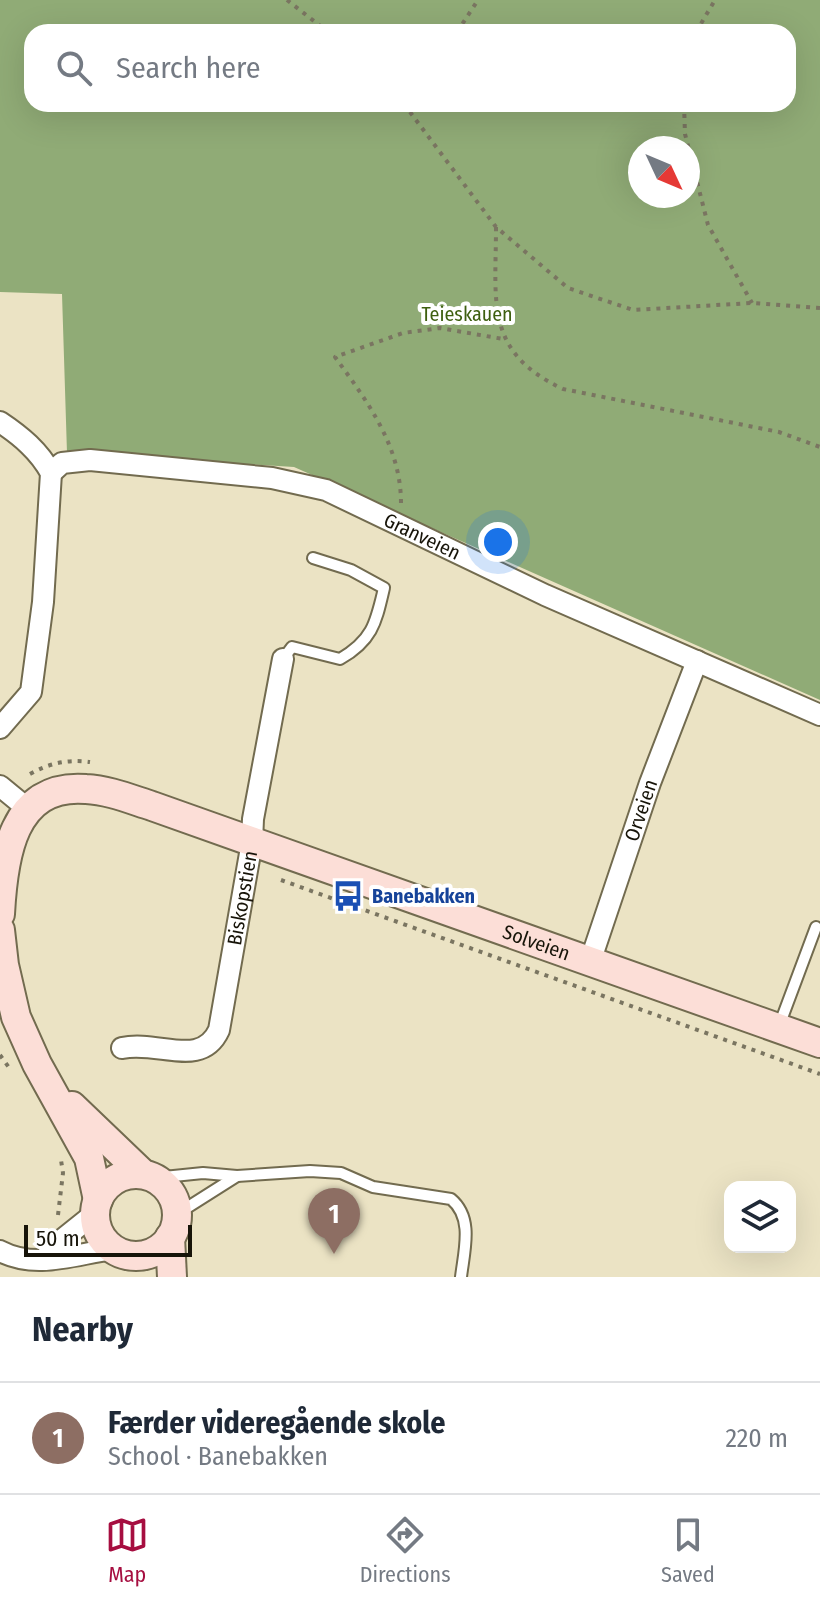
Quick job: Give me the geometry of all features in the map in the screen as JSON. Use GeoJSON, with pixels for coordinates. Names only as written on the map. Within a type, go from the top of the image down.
{"type":"FeatureCollection","features":[{"type":"Feature","properties":{"kind":"main road","name":"Solveien"},"geometry":{"type":"LineString","coordinates":[[28,809],[50,794],[64,790],[97,790],[152,806],[820,1043]]}},
{"type":"Feature","properties":{"kind":"main road"},"geometry":{"type":"LineString","coordinates":[[0,914],[4,864],[10,842],[28,809]]}},
{"type":"Feature","properties":{"kind":"main road"},"geometry":{"type":"LineString","coordinates":[[0,930],[16,1017],[37,1064],[89,1158],[98,1232],[128,1261],[153,1252],[174,1226]]}},
{"type":"Feature","properties":{"kind":"main road"},"geometry":{"type":"LineString","coordinates":[[53,1089],[172,1195],[172,1277]]}},
{"type":"Feature","properties":{"kind":"main road"},"geometry":{"type":"LineString","coordinates":[[96,1207],[104,1188],[116,1178],[123,1175],[148,1176]]}},
{"type":"Feature","properties":{"kind":"street"},"geometry":{"type":"LineString","coordinates":[[0,422],[43,458],[51,473],[43,602],[31,692],[0,728]]}},
{"type":"Feature","properties":{"kind":"street","name":"Granveien"},"geometry":{"type":"LineString","coordinates":[[51,473],[62,463],[90,460],[272,478],[326,490],[504,576],[820,715]]}},
{"type":"Feature","properties":{"kind":"street","name":"Biskopstien"},"geometry":{"type":"LineString","coordinates":[[122,1048],[136,1045],[190,1052],[204,1050],[214,1042],[219,1030],[283,659]]}},
{"type":"Feature","properties":{"kind":"street","name":"Orveien"},"geometry":{"type":"LineString","coordinates":[[590,962],[650,783],[697,661]]}},
{"type":"Feature","properties":{"kind":"street"},"geometry":{"type":"LineString","coordinates":[[0,786],[28,809]]}},
{"type":"Feature","properties":{"kind":"street"},"geometry":{"type":"LineString","coordinates":[[44,1259],[96,1207]]}},
{"type":"Feature","properties":{"kind":"street"},"geometry":{"type":"LineString","coordinates":[[0,1251],[33,1262],[73,1258],[128,1261]]}},
{"type":"Feature","properties":{"kind":"lane"},"geometry":{"type":"LineString","coordinates":[[283,659],[292,647],[340,659],[358,648],[375,627],[384,588],[351,570],[313,558]]}},
{"type":"Feature","properties":{"kind":"lane"},"geometry":{"type":"LineString","coordinates":[[778,1028],[816,927]]}},
{"type":"Feature","properties":{"kind":"lane"},"geometry":{"type":"LineString","coordinates":[[148,1176],[203,1173],[237,1176],[310,1171],[341,1173],[373,1187],[451,1199],[459,1206],[464,1218],[461,1277]]}},
{"type":"Feature","properties":{"kind":"lane"},"geometry":{"type":"LineString","coordinates":[[174,1226],[237,1176]]}},
{"type":"Feature","properties":{"kind":"path"},"geometry":{"type":"LineString","coordinates":[[287,0],[318,24]]}},
{"type":"Feature","properties":{"kind":"path"},"geometry":{"type":"LineString","coordinates":[[462,24],[478,0]]}},
{"type":"Feature","properties":{"kind":"path"},"geometry":{"type":"LineString","coordinates":[[701,24],[715,0]]}},
{"type":"Feature","properties":{"kind":"path"},"geometry":{"type":"LineString","coordinates":[[410,112],[496,227],[568,288],[633,310],[752,303],[820,308]]}},
{"type":"Feature","properties":{"kind":"path"},"geometry":{"type":"LineString","coordinates":[[684,112],[685,134],[708,225],[752,303]]}},
{"type":"Feature","properties":{"kind":"path"},"geometry":{"type":"LineString","coordinates":[[496,227],[496,304],[503,339],[537,376],[563,389],[779,432],[820,447]]}},
{"type":"Feature","properties":{"kind":"path"},"geometry":{"type":"LineString","coordinates":[[393,522],[402,501],[392,451],[374,411],[335,357],[403,333],[440,328],[503,339]]}},
{"type":"Feature","properties":{"kind":"path"},"geometry":{"type":"LineString","coordinates":[[275,877],[289,885],[820,1074]]}},
{"type":"Feature","properties":{"kind":"path"},"geometry":{"type":"LineString","coordinates":[[0,1055],[14,1077]]}},
{"type":"Feature","properties":{"kind":"path"},"geometry":{"type":"LineString","coordinates":[[58,1218],[63,1173],[61,1158]]}},
{"type":"Feature","properties":{"kind":"green space","name":"Teieskauen"},"geometry":{"type":"Polygon","coordinates":[[[0,0],[820,0],[820,700],[294,467],[67,453],[62,294],[0,292],[0,0]]]}},
{"type":"Feature","properties":{"kind":"place","name":"Banebakken"},"geometry":{"type":"Point","coordinates":[348,896]}},
{"type":"Feature","properties":{"kind":"place","name":"Færder videregående skole"},"geometry":{"type":"Point","coordinates":[334,1254]}}]}
